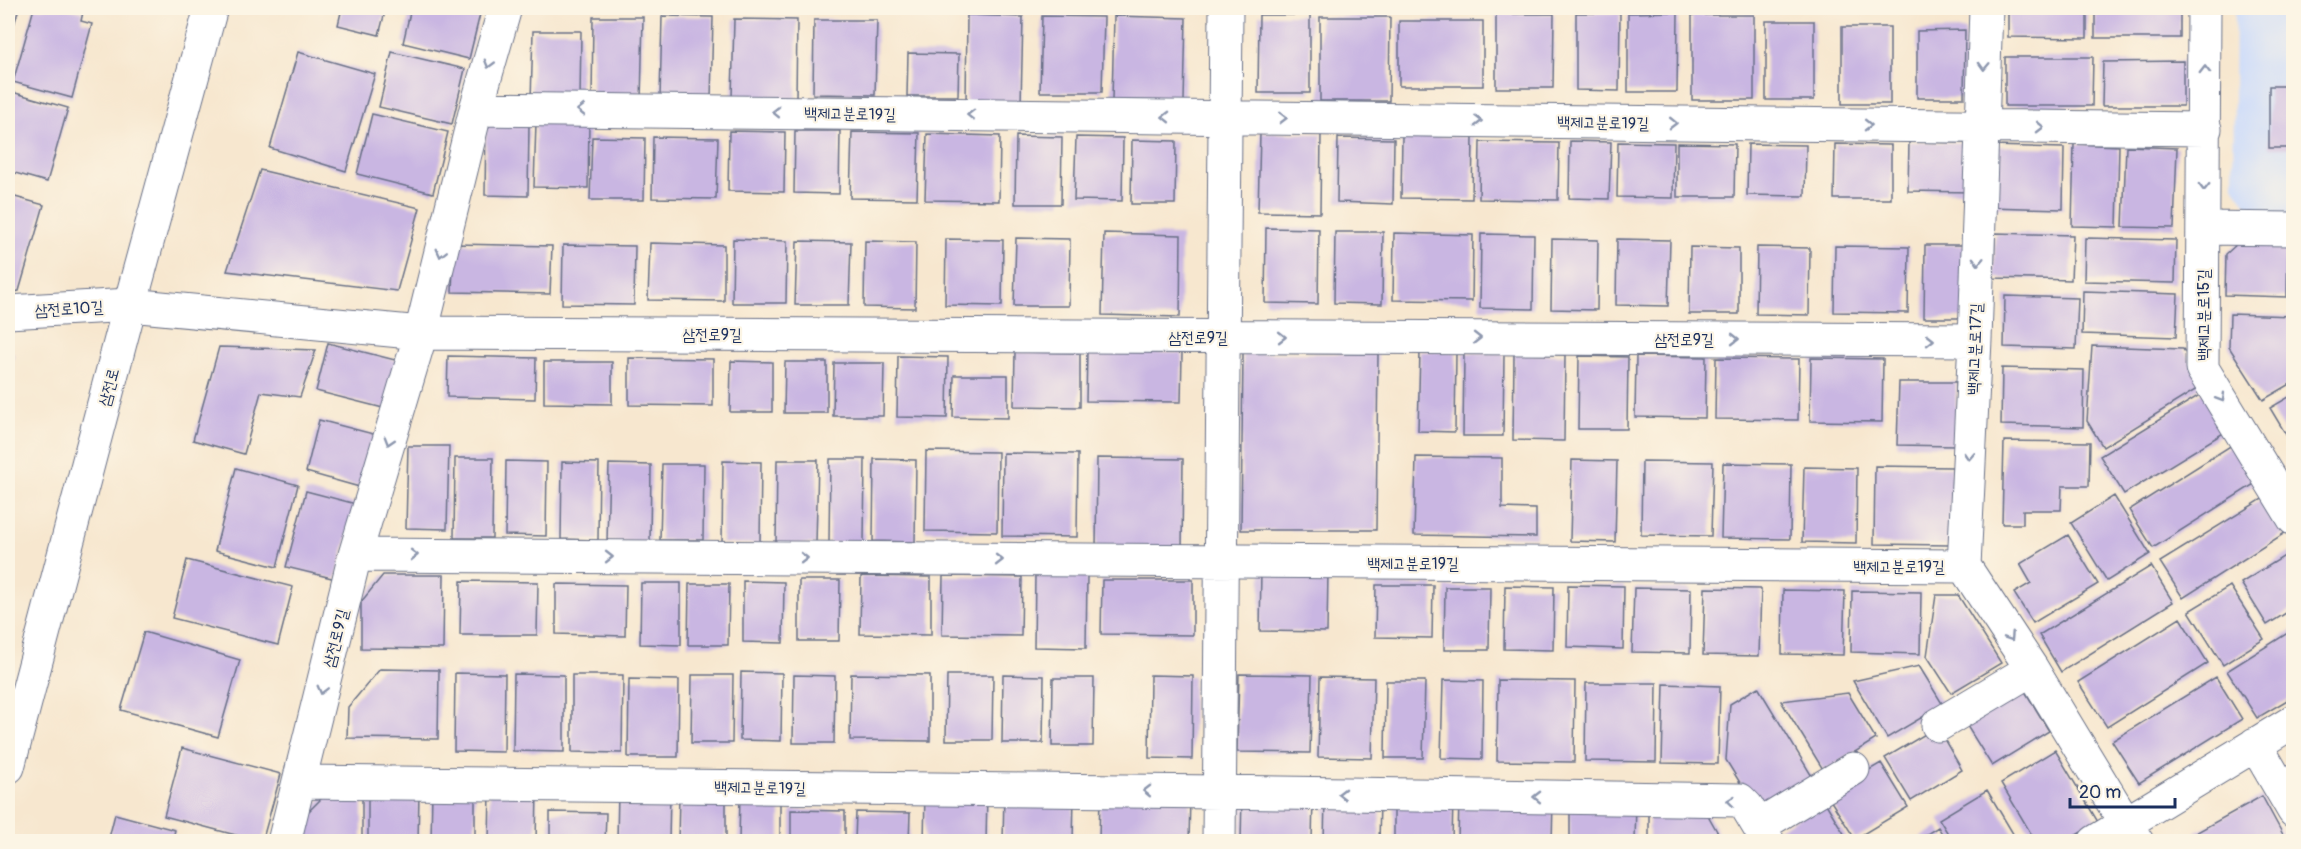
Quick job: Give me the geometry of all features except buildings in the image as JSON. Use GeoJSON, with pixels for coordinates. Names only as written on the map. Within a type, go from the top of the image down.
{"type":"FeatureCollection","features":[{"type":"Feature","properties":{"kind":"street","name":"삼전로"},"geometry":{"type":"LineString","coordinates":[[9,753],[211,8]]}},
{"type":"Feature","properties":{"kind":"street","name":"삼전로9길"},"geometry":{"type":"LineString","coordinates":[[284,842],[355,555],[421,333],[476,109],[505,8]]}},
{"type":"Feature","properties":{"kind":"street"},"geometry":{"type":"LineString","coordinates":[[1219,842],[1226,8]]}},
{"type":"Feature","properties":{"kind":"street","name":"백제고분로17길"},"geometry":{"type":"LineString","coordinates":[[1964,566],[1975,340],[1986,8]]}},
{"type":"Feature","properties":{"kind":"street","name":"백제고분로15길"},"geometry":{"type":"LineString","coordinates":[[2204,8],[2202,368],[2292,514]]}},
{"type":"Feature","properties":{"kind":"street","name":"백제고분로19길"},"geometry":{"type":"LineString","coordinates":[[476,109],[1982,127]]}},
{"type":"Feature","properties":{"kind":"street"},"geometry":{"type":"LineString","coordinates":[[1982,127],[2205,129]]}},
{"type":"Feature","properties":{"kind":"street"},"geometry":{"type":"LineString","coordinates":[[2203,228],[2294,230]]}},
{"type":"Feature","properties":{"kind":"street","name":"삼전로10길"},"geometry":{"type":"LineString","coordinates":[[8,312],[130,304]]}},
{"type":"Feature","properties":{"kind":"street","name":"삼전로9길"},"geometry":{"type":"LineString","coordinates":[[130,304],[421,333],[1975,340]]}},
{"type":"Feature","properties":{"kind":"street","name":"백제고분로19길"},"geometry":{"type":"LineString","coordinates":[[355,555],[1964,566]]}},
{"type":"Feature","properties":{"kind":"street"},"geometry":{"type":"LineString","coordinates":[[1964,566],[2032,669],[2132,832]]}},
{"type":"Feature","properties":{"kind":"street"},"geometry":{"type":"LineString","coordinates":[[1938,725],[2032,669]]}},
{"type":"Feature","properties":{"kind":"street"},"geometry":{"type":"LineString","coordinates":[[2095,842],[2132,832],[2255,744],[2294,721]]}},
{"type":"Feature","properties":{"kind":"street"},"geometry":{"type":"LineString","coordinates":[[2255,744],[2294,811]]}},
{"type":"Feature","properties":{"kind":"street","name":"백제고분로19길"},"geometry":{"type":"LineString","coordinates":[[300,782],[1740,800],[1764,834],[1853,769]]}},
{"type":"Feature","properties":{"kind":"shaded area"},"geometry":{"type":"Polygon","coordinates":[[[2235,8],[2293,8],[2293,218],[2255,218],[2233,185],[2235,8]]]}}]}
